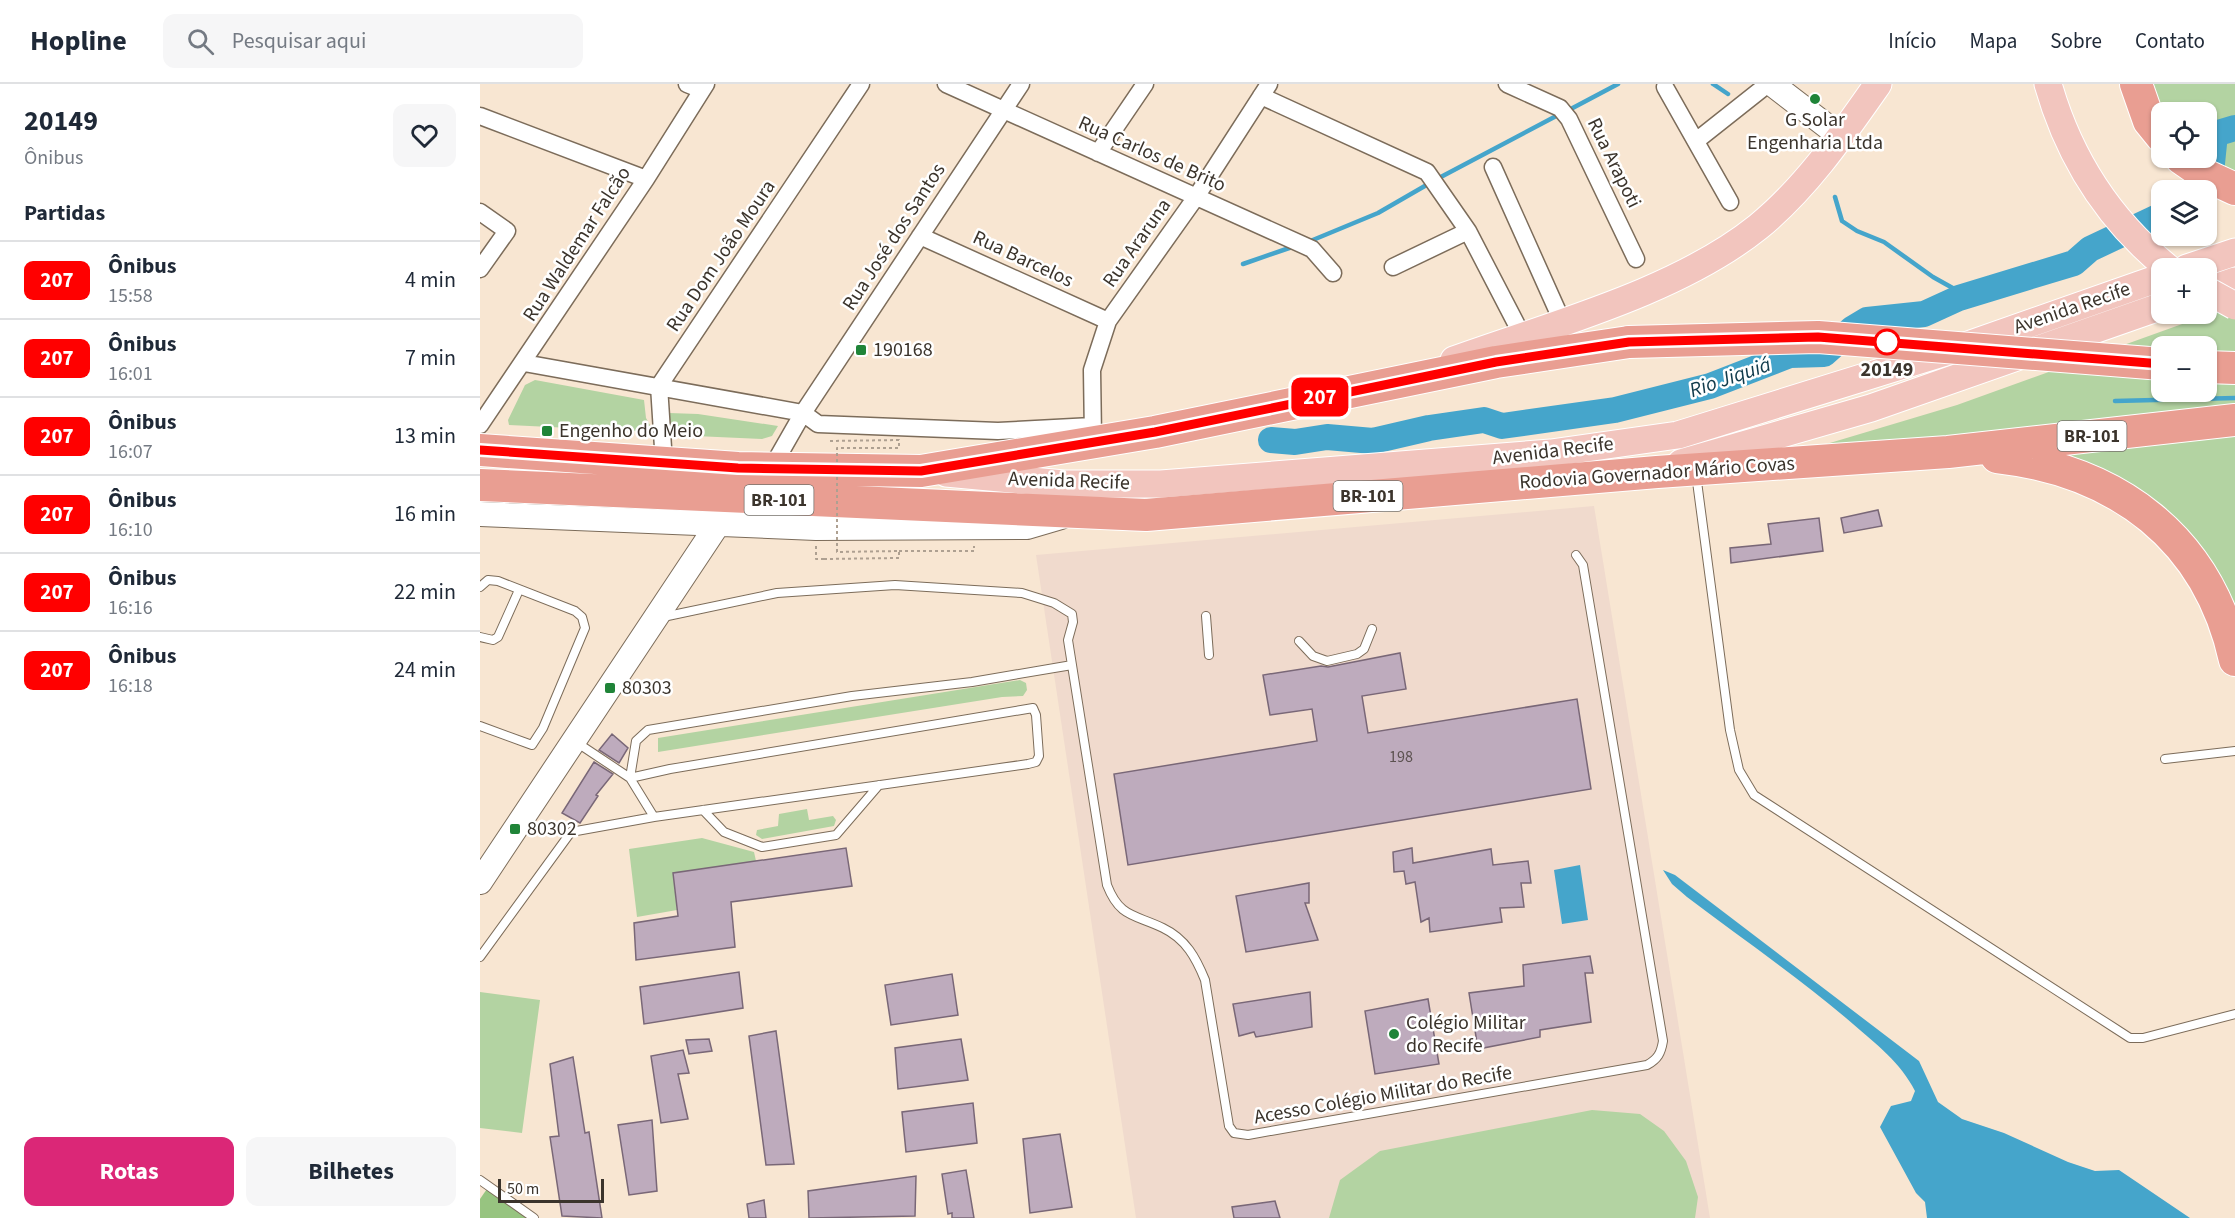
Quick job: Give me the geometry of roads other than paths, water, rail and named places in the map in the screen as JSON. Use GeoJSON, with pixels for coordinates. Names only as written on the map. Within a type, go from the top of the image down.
{"type":"FeatureCollection","features":[{"type":"Feature","properties":{"kind":"highway"},"geometry":{"type":"LineString","coordinates":[[2136,84],[2151,123]]}},
{"type":"Feature","properties":{"kind":"highway"},"geometry":{"type":"LineString","coordinates":[[2195,168],[2234,189]]}},
{"type":"Feature","properties":{"kind":"highway","name":"BR-101"},"geometry":{"type":"LineString","coordinates":[[480,450],[664,463],[921,471],[1093,435],[1629,342],[1818,337],[2151,363]]}},
{"type":"Feature","properties":{"kind":"highway"},"geometry":{"type":"LineString","coordinates":[[2217,367],[2235,368]]}},
{"type":"Feature","properties":{"kind":"highway","name":"Rodovia Governador Mário Covas"},"geometry":{"type":"LineString","coordinates":[[1078,513],[1146,515],[1657,472],[1948,452],[2235,420]]}},
{"type":"Feature","properties":{"kind":"highway"},"geometry":{"type":"LineString","coordinates":[[1948,452],[2015,460],[2061,469],[2144,511],[2186,551],[2207,582],[2220,608],[2235,660]]}},
{"type":"Feature","properties":{"kind":"highway","name":"BR-101"},"geometry":{"type":"LineString","coordinates":[[480,485],[1078,513]]}},
{"type":"Feature","properties":{"kind":"main road"},"geometry":{"type":"LineString","coordinates":[[1770,84],[1841,137]]}},
{"type":"Feature","properties":{"kind":"main road"},"geometry":{"type":"LineString","coordinates":[[2048,84],[2071,147],[2087,178],[2141,246],[2156,258]]}},
{"type":"Feature","properties":{"kind":"main road"},"geometry":{"type":"LineString","coordinates":[[1400,380],[1647,289],[1731,246],[1758,226],[1784,202],[1841,137],[1870,90]]}},
{"type":"Feature","properties":{"kind":"main road"},"geometry":{"type":"LineString","coordinates":[[2217,258],[2235,252]]}},
{"type":"Feature","properties":{"kind":"main road","name":"Avenida Recife"},"geometry":{"type":"LineString","coordinates":[[921,471],[1064,484],[1161,484],[1551,453],[1678,435],[1959,347],[2151,281]]}},
{"type":"Feature","properties":{"kind":"main road"},"geometry":{"type":"LineString","coordinates":[[2217,287],[2235,281]]}},
{"type":"Feature","properties":{"kind":"main road"},"geometry":{"type":"LineString","coordinates":[[2217,296],[2235,306]]}},
{"type":"Feature","properties":{"kind":"main road","name":"Avenida Recife"},"geometry":{"type":"LineString","coordinates":[[1657,472],[1695,458],[1871,408],[2151,310]]}},
{"type":"Feature","properties":{"kind":"main road"},"geometry":{"type":"LineString","coordinates":[[480,514],[816,528],[974,528],[1027,527],[1078,513]]}},
{"type":"Feature","properties":{"kind":"main road"},"geometry":{"type":"LineString","coordinates":[[480,882],[718,524]]}},
{"type":"Feature","properties":{"kind":"street","name":"Rua Dom João Moura"},"geometry":{"type":"LineString","coordinates":[[659,386],[861,84]]}},
{"type":"Feature","properties":{"kind":"street","name":"Rua Carlos de Brito"},"geometry":{"type":"LineString","coordinates":[[946,84],[1311,249],[1333,273]]}},
{"type":"Feature","properties":{"kind":"street","name":"Rua José dos Santos"},"geometry":{"type":"LineString","coordinates":[[771,468],[803,413],[1020,84]]}},
{"type":"Feature","properties":{"kind":"street"},"geometry":{"type":"LineString","coordinates":[[1098,153],[1145,84]]}},
{"type":"Feature","properties":{"kind":"street","name":"Rua Arapoti"},"geometry":{"type":"LineString","coordinates":[[1507,84],[1565,113],[1636,259]]}},
{"type":"Feature","properties":{"kind":"street"},"geometry":{"type":"LineString","coordinates":[[1696,141],[1770,84]]}},
{"type":"Feature","properties":{"kind":"street","name":"Rua Waldemar Falcão"},"geometry":{"type":"LineString","coordinates":[[480,425],[646,179],[698,86]]}},
{"type":"Feature","properties":{"kind":"street"},"geometry":{"type":"LineString","coordinates":[[1665,87],[1730,202]]}},
{"type":"Feature","properties":{"kind":"street"},"geometry":{"type":"LineString","coordinates":[[1265,90],[1427,172],[1468,231],[1522,335]]}},
{"type":"Feature","properties":{"kind":"street","name":"Rua Araruna"},"geometry":{"type":"LineString","coordinates":[[1093,435],[1092,370],[1108,321],[1196,197],[1265,90]]}},
{"type":"Feature","properties":{"kind":"street"},"geometry":{"type":"LineString","coordinates":[[480,116],[646,179]]}},
{"type":"Feature","properties":{"kind":"street"},"geometry":{"type":"LineString","coordinates":[[1493,166],[1562,321]]}},
{"type":"Feature","properties":{"kind":"street"},"geometry":{"type":"LineString","coordinates":[[480,212],[507,231],[480,269]]}},
{"type":"Feature","properties":{"kind":"street"},"geometry":{"type":"LineString","coordinates":[[1394,267],[1468,231]]}},
{"type":"Feature","properties":{"kind":"street","name":"Rua Barcelos"},"geometry":{"type":"LineString","coordinates":[[920,236],[1108,321]]}},
{"type":"Feature","properties":{"kind":"street"},"geometry":{"type":"LineString","coordinates":[[524,363],[803,413],[818,424],[1093,435]]}},
{"type":"Feature","properties":{"kind":"street"},"geometry":{"type":"LineString","coordinates":[[659,386],[664,463]]}},
{"type":"Feature","properties":{"kind":"lane"},"geometry":{"type":"LineString","coordinates":[[1696,470],[1730,730],[1739,770],[1754,795],[2130,1038],[2143,1038],[2235,1014]]}},
{"type":"Feature","properties":{"kind":"lane","name":"Acesso Colégio Militar do Recife"},"geometry":{"type":"LineString","coordinates":[[657,618],[777,593],[895,585],[1022,593],[1054,603],[1071,614],[1073,622],[1068,640],[1107,885],[1113,902],[1135,919],[1162,928],[1175,936],[1187,945],[1198,961],[1205,980],[1229,1126],[1234,1133],[1248,1135],[1647,1065],[1655,1061],[1661,1052],[1663,1041],[1583,565],[1576,555]]}},
{"type":"Feature","properties":{"kind":"lane"},"geometry":{"type":"LineString","coordinates":[[480,587],[488,580],[579,613],[585,628],[543,728],[532,745],[480,726]]}},
{"type":"Feature","properties":{"kind":"lane"},"geometry":{"type":"LineString","coordinates":[[480,637],[493,640],[498,637],[519,590]]}},
{"type":"Feature","properties":{"kind":"lane"},"geometry":{"type":"LineString","coordinates":[[1206,616],[1209,655]]}},
{"type":"Feature","properties":{"kind":"lane"},"geometry":{"type":"LineString","coordinates":[[1299,641],[1313,656],[1327,661],[1357,654],[1364,649],[1372,628]]}},
{"type":"Feature","properties":{"kind":"lane"},"geometry":{"type":"LineString","coordinates":[[630,778],[636,741],[648,730],[852,696],[972,682],[1072,665]]}},
{"type":"Feature","properties":{"kind":"lane"},"geometry":{"type":"LineString","coordinates":[[480,957],[571,832],[654,817],[1036,762],[1039,756],[1036,715],[1032,708],[670,769],[630,778]]}},
{"type":"Feature","properties":{"kind":"lane"},"geometry":{"type":"LineString","coordinates":[[573,740],[630,778],[654,817]]}},
{"type":"Feature","properties":{"kind":"lane"},"geometry":{"type":"LineString","coordinates":[[2165,759],[2235,751]]}},
{"type":"Feature","properties":{"kind":"lane"},"geometry":{"type":"LineString","coordinates":[[703,810],[723,832],[762,847],[836,835],[879,785]]}},
{"type":"Feature","properties":{"kind":"lane"},"geometry":{"type":"LineString","coordinates":[[480,1179],[534,1218]]}},
{"type":"Feature","properties":{"kind":"water"},"geometry":{"type":"Polygon","coordinates":[[[1580,865],[1588,920],[1562,924],[1554,870],[1580,865]]]}},
{"type":"Feature","properties":{"kind":"water"},"geometry":{"type":"Polygon","coordinates":[[[1663,870],[1675,875],[1919,1061],[1938,1102],[1962,1119],[2004,1133],[2068,1162],[2095,1171],[2119,1170],[2190,1218],[1927,1218],[1925,1202],[1916,1193],[1880,1127],[1891,1106],[1911,1101],[1915,1091],[1903,1072],[1879,1047],[1833,1007],[1687,897],[1672,884],[1663,870]]]}},
{"type":"Feature","properties":{"kind":"waterway"},"geometry":{"type":"LineString","coordinates":[[1567,111],[1618,84]]}},
{"type":"Feature","properties":{"kind":"waterway"},"geometry":{"type":"LineString","coordinates":[[1713,84],[1728,94]]}},
{"type":"Feature","properties":{"kind":"waterway"},"geometry":{"type":"LineString","coordinates":[[1437,179],[1560,114]]}},
{"type":"Feature","properties":{"kind":"waterway","name":"Rio Jiquiá"},"geometry":{"type":"LineString","coordinates":[[2207,180],[2211,173],[2215,134],[2235,128]]}},
{"type":"Feature","properties":{"kind":"waterway"},"geometry":{"type":"LineString","coordinates":[[1308,242],[1378,213],[1430,183]]}},
{"type":"Feature","properties":{"kind":"waterway"},"geometry":{"type":"LineString","coordinates":[[1835,197],[1842,221],[1857,231],[1884,242],[1933,277],[1967,296]]}},
{"type":"Feature","properties":{"kind":"waterway","name":"Rio Jiquiá"},"geometry":{"type":"LineString","coordinates":[[1271,440],[1295,442],[1327,437],[1373,441],[1429,428],[1484,420],[1502,426],[1615,410],[1710,386],[1790,355],[1824,354],[1852,329],[1867,320],[1924,314],[1959,298],[2074,263],[2090,249],[2151,220]]}},
{"type":"Feature","properties":{"kind":"waterway"},"geometry":{"type":"LineString","coordinates":[[1243,264],[1295,246]]}},
{"type":"Feature","properties":{"kind":"waterway"},"geometry":{"type":"LineString","coordinates":[[2115,401],[2235,398]]}},
{"type":"Feature","properties":{"kind":"place","name":"G Solar Engenharia Ltda"},"geometry":{"type":"Point","coordinates":[1815,99]}},
{"type":"Feature","properties":{"kind":"place","name":"20149"},"geometry":{"type":"Point","coordinates":[1887,342]}},
{"type":"Feature","properties":{"kind":"place","name":"190168"},"geometry":{"type":"Point","coordinates":[861,350]}},
{"type":"Feature","properties":{"kind":"place","name":"Engenho do Meio"},"geometry":{"type":"Point","coordinates":[547,431]}},
{"type":"Feature","properties":{"kind":"place","name":"80303"},"geometry":{"type":"Point","coordinates":[610,688]}},
{"type":"Feature","properties":{"kind":"place","name":"80302"},"geometry":{"type":"Point","coordinates":[515,829]}},
{"type":"Feature","properties":{"kind":"place","name":"Colégio Militar do Recife"},"geometry":{"type":"Point","coordinates":[1394,1034]}}]}
